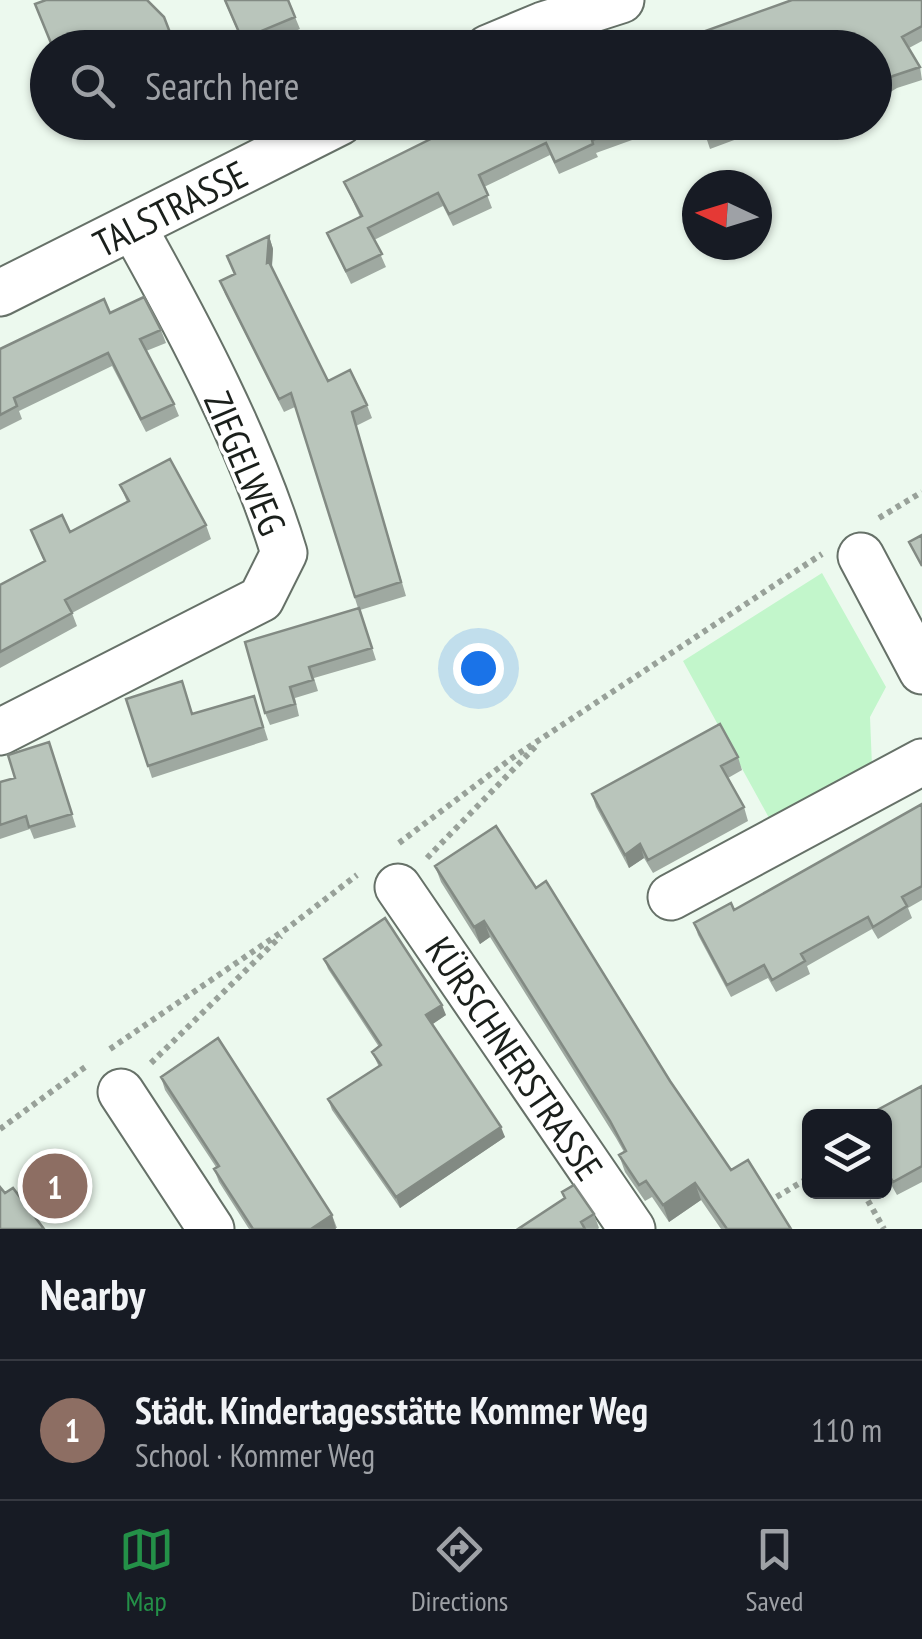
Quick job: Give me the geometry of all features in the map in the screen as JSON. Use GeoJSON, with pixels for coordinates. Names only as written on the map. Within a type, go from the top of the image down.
{"type":"FeatureCollection","features":[{"type":"Feature","properties":{"kind":"street"},"geometry":{"type":"LineString","coordinates":[[532,30],[621,0]]}},
{"type":"Feature","properties":{"kind":"street","name":"TALSTRASSE"},"geometry":{"type":"LineString","coordinates":[[0,293],[305,140]]}},
{"type":"Feature","properties":{"kind":"street","name":"ZIEGELWEG"},"geometry":{"type":"LineString","coordinates":[[0,732],[261,599],[284,553],[266,493],[133,227]]}},
{"type":"Feature","properties":{"kind":"street"},"geometry":{"type":"LineString","coordinates":[[853,543],[922,671]]}},
{"type":"Feature","properties":{"kind":"street"},"geometry":{"type":"LineString","coordinates":[[672,897],[922,762]]}},
{"type":"Feature","properties":{"kind":"street","name":"KÜRSCHNERSTRASSE"},"geometry":{"type":"LineString","coordinates":[[384,869],[632,1229]]}},
{"type":"Feature","properties":{"kind":"street"},"geometry":{"type":"LineString","coordinates":[[121,1092],[212,1229]]}},
{"type":"Feature","properties":{"kind":"path"},"geometry":{"type":"LineString","coordinates":[[384,869],[512,758],[853,543],[922,492]]}},
{"type":"Feature","properties":{"kind":"path"},"geometry":{"type":"LineString","coordinates":[[0,1129],[290,927],[384,869],[548,734]]}},
{"type":"Feature","properties":{"kind":"path"},"geometry":{"type":"LineString","coordinates":[[121,1092],[290,927]]}},
{"type":"Feature","properties":{"kind":"path"},"geometry":{"type":"LineString","coordinates":[[752,1212],[802,1182]]}},
{"type":"Feature","properties":{"kind":"path"},"geometry":{"type":"LineString","coordinates":[[867,1199],[884,1229]]}},
{"type":"Feature","properties":{"kind":"green space"},"geometry":{"type":"Polygon","coordinates":[[[822,573],[886,687],[870,717],[872,766],[774,827],[683,661],[822,573]]]}},
{"type":"Feature","properties":{"kind":"building"},"geometry":{"type":"Polygon","coordinates":[[[46,0],[147,0],[164,17],[169,30],[46,30],[35,4],[46,0]]]}},
{"type":"Feature","properties":{"kind":"building"},"geometry":{"type":"Polygon","coordinates":[[[225,0],[288,0],[295,17],[264,30],[238,30],[225,0]]]}},
{"type":"Feature","properties":{"kind":"building"},"geometry":{"type":"Polygon","coordinates":[[[792,0],[922,0],[922,26],[902,37],[920,67],[892,77],[892,30],[708,30],[792,0]]]}},
{"type":"Feature","properties":{"kind":"building"},"geometry":{"type":"Polygon","coordinates":[[[429,140],[592,140],[593,144],[555,162],[546,143],[479,175],[488,195],[449,214],[438,193],[368,228],[382,254],[346,271],[327,233],[362,216],[344,182],[429,140]]]}},
{"type":"Feature","properties":{"kind":"building"},"geometry":{"type":"Polygon","coordinates":[[[269,236],[267,263],[328,381],[350,370],[367,405],[352,412],[401,582],[355,597],[291,393],[279,399],[220,281],[235,274],[227,256],[269,236]]]}},
{"type":"Feature","properties":{"kind":"building"},"geometry":{"type":"Polygon","coordinates":[[[144,297],[161,330],[140,339],[174,404],[141,419],[108,353],[14,398],[17,406],[0,415],[0,349],[104,299],[110,313],[144,297]]]}},
{"type":"Feature","properties":{"kind":"building"},"geometry":{"type":"Polygon","coordinates":[[[170,459],[206,525],[65,600],[72,613],[0,652],[0,585],[45,561],[31,530],[62,515],[70,532],[129,501],[120,485],[170,459]]]}},
{"type":"Feature","properties":{"kind":"building"},"geometry":{"type":"Polygon","coordinates":[[[922,535],[922,566],[909,542],[922,535]]]}},
{"type":"Feature","properties":{"kind":"building"},"geometry":{"type":"Polygon","coordinates":[[[359,608],[372,648],[309,667],[313,680],[290,687],[295,704],[265,713],[245,642],[359,608]]]}},
{"type":"Feature","properties":{"kind":"building"},"geometry":{"type":"Polygon","coordinates":[[[182,681],[192,714],[254,696],[263,727],[148,766],[126,699],[182,681]]]}},
{"type":"Feature","properties":{"kind":"building"},"geometry":{"type":"Polygon","coordinates":[[[720,724],[738,757],[721,766],[744,807],[648,860],[640,844],[625,855],[592,794],[720,724]]]}},
{"type":"Feature","properties":{"kind":"building"},"geometry":{"type":"Polygon","coordinates":[[[49,742],[72,814],[29,827],[26,816],[0,825],[0,782],[15,778],[8,755],[49,742]]]}},
{"type":"Feature","properties":{"kind":"building"},"geometry":{"type":"Polygon","coordinates":[[[922,804],[922,886],[902,897],[907,906],[873,927],[868,917],[801,954],[805,961],[772,980],[764,965],[727,985],[694,923],[731,903],[734,910],[922,804]]]}},
{"type":"Feature","properties":{"kind":"building"},"geometry":{"type":"Polygon","coordinates":[[[496,826],[536,888],[546,881],[670,1081],[731,1170],[748,1160],[791,1229],[727,1229],[695,1183],[663,1205],[646,1181],[639,1185],[619,1155],[626,1151],[610,1121],[484,921],[474,927],[435,866],[496,826]]]}},
{"type":"Feature","properties":{"kind":"building"},"geometry":{"type":"Polygon","coordinates":[[[385,918],[442,1005],[426,1015],[501,1127],[396,1197],[328,1099],[381,1065],[372,1052],[381,1045],[324,959],[385,918]]]}},
{"type":"Feature","properties":{"kind":"building"},"geometry":{"type":"Polygon","coordinates":[[[218,1038],[332,1215],[311,1229],[253,1229],[214,1169],[219,1166],[161,1077],[218,1038]]]}},
{"type":"Feature","properties":{"kind":"building"},"geometry":{"type":"Polygon","coordinates":[[[922,1086],[922,1166],[893,1182],[892,1109],[879,1109],[922,1086]]]}},
{"type":"Feature","properties":{"kind":"building"},"geometry":{"type":"Polygon","coordinates":[[[574,1185],[594,1214],[581,1222],[585,1229],[518,1229],[565,1198],[562,1192],[574,1185]]]}},
{"type":"Feature","properties":{"kind":"building"},"geometry":{"type":"Polygon","coordinates":[[[0,1187],[5,1193],[13,1188],[44,1229],[0,1229],[0,1187]]]}},
{"type":"Feature","properties":{"kind":"place","name":"Städt. Kindertagesstätte Kommer Weg"},"geometry":{"type":"Point","coordinates":[55,1186]}}]}
